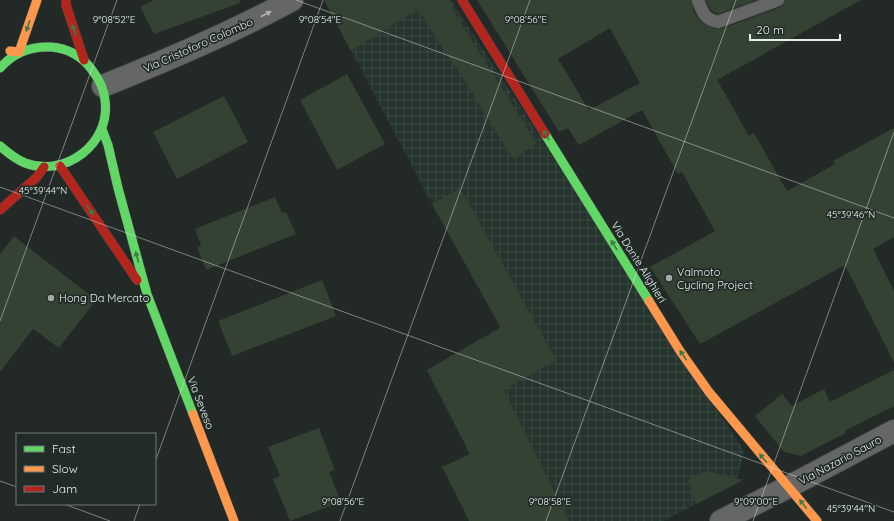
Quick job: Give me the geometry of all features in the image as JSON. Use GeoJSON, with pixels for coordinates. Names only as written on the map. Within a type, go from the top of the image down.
{"type":"FeatureCollection","features":[{"type":"Feature","properties":{"kind":"street"},"geometry":{"type":"LineString","coordinates":[[19,52],[37,0]]}},
{"type":"Feature","properties":{"kind":"street"},"geometry":{"type":"LineString","coordinates":[[66,0],[66,5],[84,60]]}},
{"type":"Feature","properties":{"kind":"street","name":"Via Cristoforo Colombo"},"geometry":{"type":"LineString","coordinates":[[103,86],[163,62],[292,0]]}},
{"type":"Feature","properties":{"kind":"street","name":"Via Dante Alighieri"},"geometry":{"type":"LineString","coordinates":[[462,0],[680,351],[719,405],[770,466],[790,486],[817,521]]}},
{"type":"Feature","properties":{"kind":"street"},"geometry":{"type":"LineString","coordinates":[[0,68],[10,58],[19,52],[36,47],[52,47],[69,51],[84,60],[95,72],[103,86],[106,100],[106,115],[102,129],[92,145],[78,158],[60,166],[44,167],[27,164],[12,157],[0,146]]}},
{"type":"Feature","properties":{"kind":"street"},"geometry":{"type":"LineString","coordinates":[[0,50],[19,52]]}},
{"type":"Feature","properties":{"kind":"street","name":"Via Seveso"},"geometry":{"type":"LineString","coordinates":[[102,129],[108,145],[118,188],[147,294],[234,521]]}},
{"type":"Feature","properties":{"kind":"street","name":"Via Seveso"},"geometry":{"type":"LineString","coordinates":[[60,166],[147,294]]}},
{"type":"Feature","properties":{"kind":"street"},"geometry":{"type":"LineString","coordinates":[[0,210],[37,177],[44,167]]}},
{"type":"Feature","properties":{"kind":"street","name":"Via Nazario Sauro"},"geometry":{"type":"LineString","coordinates":[[721,521],[894,431]]}},
{"type":"Feature","properties":{"kind":"lane"},"geometry":{"type":"LineString","coordinates":[[698,0],[705,17],[718,22],[778,0]]}},
{"type":"Feature","properties":{"kind":"shaded area"},"geometry":{"type":"Polygon","coordinates":[[[334,0],[451,0],[744,451],[736,484],[663,521],[504,521],[427,370],[500,327],[432,204],[327,5],[334,0]]]}},
{"type":"Feature","properties":{"kind":"building"},"geometry":{"type":"Polygon","coordinates":[[[154,0],[240,0],[240,3],[154,34],[140,7],[154,0]]]}},
{"type":"Feature","properties":{"kind":"building"},"geometry":{"type":"Polygon","coordinates":[[[324,0],[450,0],[451,7],[537,144],[513,159],[455,65],[454,66],[418,9],[351,51],[324,0]]]}},
{"type":"Feature","properties":{"kind":"building"},"geometry":{"type":"Polygon","coordinates":[[[477,0],[691,0],[694,12],[699,20],[707,26],[721,29],[781,7],[785,0],[861,0],[717,80],[749,136],[754,133],[787,191],[835,164],[833,161],[894,128],[894,237],[873,249],[894,291],[894,363],[845,265],[700,344],[650,267],[715,231],[682,172],[678,174],[642,110],[579,145],[568,128],[559,132],[477,0]],[[610,28],[558,59],[589,110],[640,83],[610,28]]]}},
{"type":"Feature","properties":{"kind":"building"},"geometry":{"type":"Polygon","coordinates":[[[706,0],[756,0],[718,14],[711,10],[706,0]]]}},
{"type":"Feature","properties":{"kind":"building"},"geometry":{"type":"Polygon","coordinates":[[[347,74],[385,144],[337,170],[300,100],[347,74]]]}},
{"type":"Feature","properties":{"kind":"building"},"geometry":{"type":"Polygon","coordinates":[[[224,96],[248,142],[177,179],[153,132],[224,96]]]}},
{"type":"Feature","properties":{"kind":"building"},"geometry":{"type":"Polygon","coordinates":[[[460,188],[556,360],[504,390],[569,521],[469,521],[442,467],[470,454],[427,370],[501,328],[432,204],[460,188]]]}},
{"type":"Feature","properties":{"kind":"building"},"geometry":{"type":"Polygon","coordinates":[[[275,197],[282,213],[286,212],[296,234],[206,270],[197,247],[201,246],[195,229],[275,197]]]}},
{"type":"Feature","properties":{"kind":"building"},"geometry":{"type":"Polygon","coordinates":[[[14,236],[96,300],[59,348],[33,329],[0,372],[0,254],[14,236]]]}},
{"type":"Feature","properties":{"kind":"building"},"geometry":{"type":"Polygon","coordinates":[[[322,280],[336,316],[232,356],[218,321],[322,280]]]}},
{"type":"Feature","properties":{"kind":"building"},"geometry":{"type":"Polygon","coordinates":[[[894,370],[894,406],[801,456],[784,452],[755,416],[782,394],[792,406],[824,389],[830,402],[894,370]]]}},
{"type":"Feature","properties":{"kind":"building"},"geometry":{"type":"Polygon","coordinates":[[[319,428],[335,470],[329,472],[341,502],[290,521],[273,479],[280,476],[268,447],[319,428]]]}},
{"type":"Feature","properties":{"kind":"building"},"geometry":{"type":"Polygon","coordinates":[[[706,471],[743,480],[696,504],[688,480],[706,471]]]}},
{"type":"Feature","properties":{"kind":"traffic: fast"},"geometry":{"type":"LineString","coordinates":[[0,68],[17,54],[30,49],[44,47],[63,49],[80,57],[88,65],[101,84],[105,100],[105,116],[101,131],[93,143],[82,154],[69,161],[55,166],[40,166],[25,163],[12,156],[0,146]]}},
{"type":"Feature","properties":{"kind":"traffic: fast"},"geometry":{"type":"LineString","coordinates":[[102,129],[108,145],[118,188],[147,294],[193,414]]}},
{"type":"Feature","properties":{"kind":"traffic: fast"},"geometry":{"type":"LineString","coordinates":[[545,134],[649,301]]}},
{"type":"Feature","properties":{"kind":"traffic: slow"},"geometry":{"type":"LineString","coordinates":[[10,51],[19,52],[37,0]]}},
{"type":"Feature","properties":{"kind":"traffic: slow"},"geometry":{"type":"LineString","coordinates":[[649,301],[680,351],[709,392],[817,521]]}},
{"type":"Feature","properties":{"kind":"traffic: slow"},"geometry":{"type":"LineString","coordinates":[[193,414],[234,521]]}},
{"type":"Feature","properties":{"kind":"traffic: jam"},"geometry":{"type":"LineString","coordinates":[[66,0],[66,5],[84,60]]}},
{"type":"Feature","properties":{"kind":"traffic: jam"},"geometry":{"type":"LineString","coordinates":[[462,0],[545,134]]}},
{"type":"Feature","properties":{"kind":"traffic: jam"},"geometry":{"type":"LineString","coordinates":[[60,166],[137,280]]}},
{"type":"Feature","properties":{"kind":"traffic: jam"},"geometry":{"type":"LineString","coordinates":[[0,210],[37,177],[44,167]]}},
{"type":"Feature","properties":{"kind":"place","name":"Valmoto Cycling Project"},"geometry":{"type":"Point","coordinates":[669,278]}},
{"type":"Feature","properties":{"kind":"place","name":"Hong Da Mercato"},"geometry":{"type":"Point","coordinates":[51,298]}}]}
